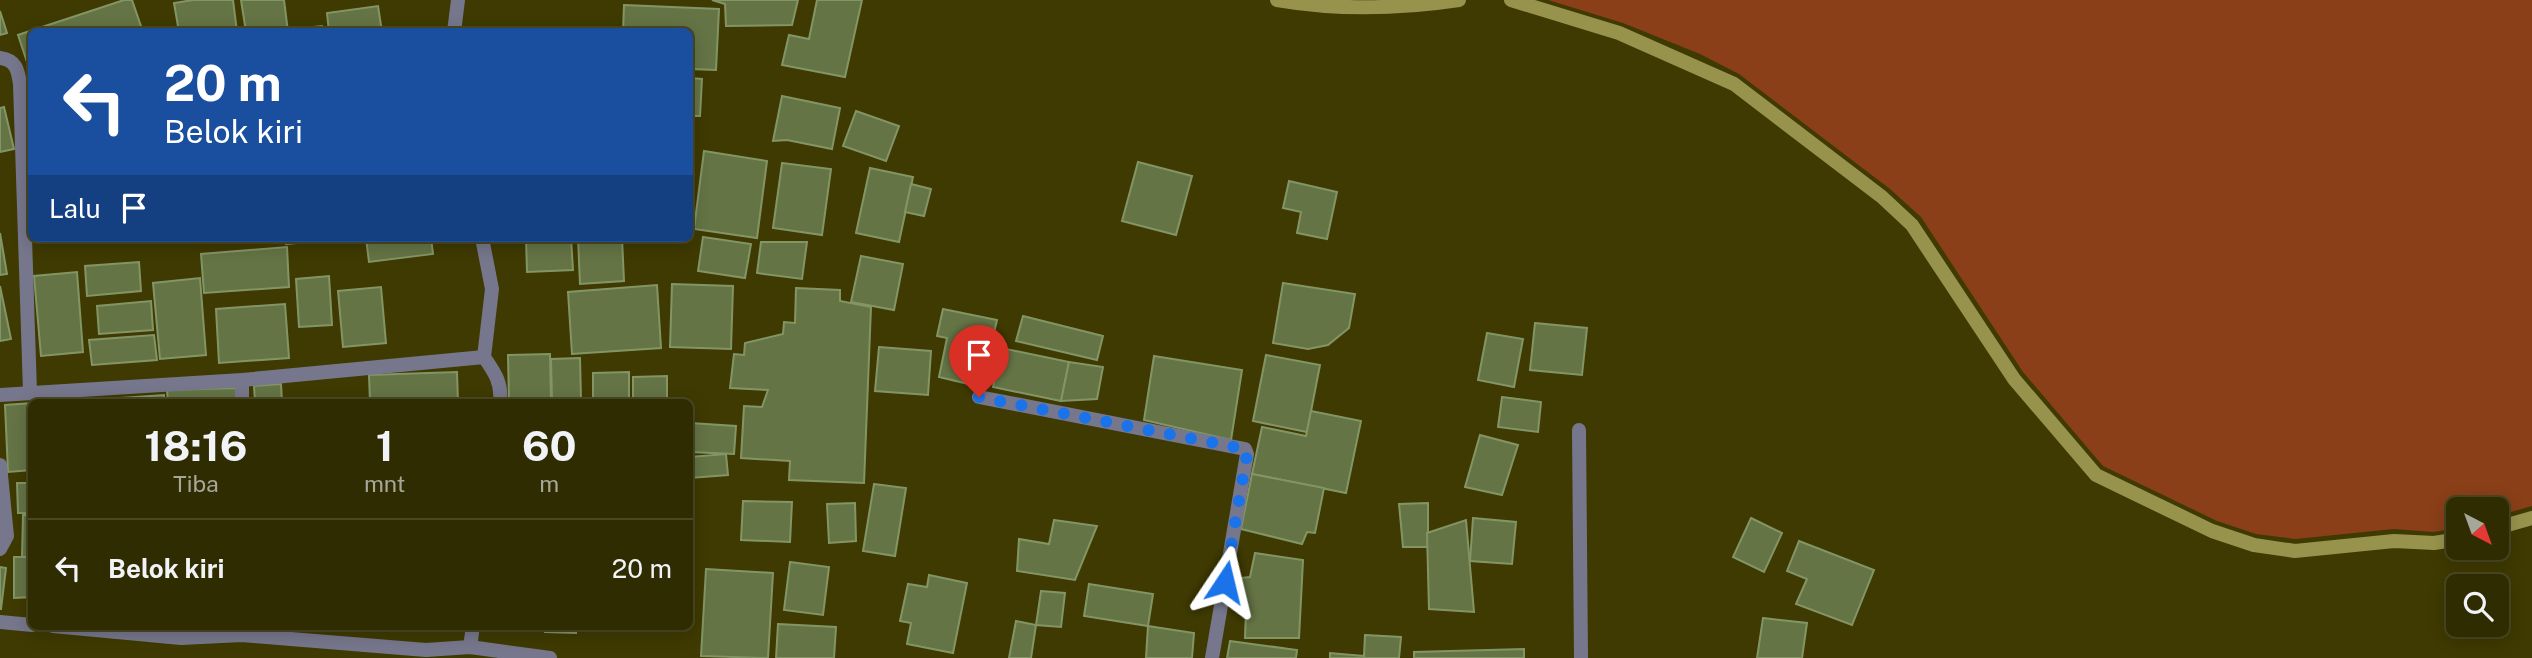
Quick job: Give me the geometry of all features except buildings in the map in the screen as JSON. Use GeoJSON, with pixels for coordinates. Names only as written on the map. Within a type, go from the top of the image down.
{"type":"FeatureCollection","features":[{"type":"Feature","properties":{"kind":"street"},"geometry":{"type":"LineString","coordinates":[[454,28],[458,0]]}},
{"type":"Feature","properties":{"kind":"street"},"geometry":{"type":"LineString","coordinates":[[0,58],[8,59],[18,67],[20,84],[30,392]]}},
{"type":"Feature","properties":{"kind":"street"},"geometry":{"type":"LineString","coordinates":[[483,242],[492,289],[484,357],[497,376],[501,387],[500,399]]}},
{"type":"Feature","properties":{"kind":"street"},"geometry":{"type":"LineString","coordinates":[[0,396],[242,380],[484,357]]}},
{"type":"Feature","properties":{"kind":"street"},"geometry":{"type":"LineString","coordinates":[[242,380],[242,399]]}},
{"type":"Feature","properties":{"kind":"street"},"geometry":{"type":"LineString","coordinates":[[979,397],[1241,446],[1247,451],[1212,658]]}},
{"type":"Feature","properties":{"kind":"street"},"geometry":{"type":"LineString","coordinates":[[1579,430],[1581,658]]}},
{"type":"Feature","properties":{"kind":"street"},"geometry":{"type":"LineString","coordinates":[[0,465],[7,536],[0,549]]}},
{"type":"Feature","properties":{"kind":"street"},"geometry":{"type":"LineString","coordinates":[[0,622],[28,625]]}},
{"type":"Feature","properties":{"kind":"street"},"geometry":{"type":"LineString","coordinates":[[96,630],[181,638],[242,631],[426,654],[470,647],[550,658]]}},
{"type":"Feature","properties":{"kind":"street"},"geometry":{"type":"LineString","coordinates":[[470,647],[472,630]]}},
{"type":"Feature","properties":{"kind":"shaded area"},"geometry":{"type":"Polygon","coordinates":[[[1548,0],[2532,0],[2532,506],[2510,512],[2510,497],[2446,497],[2446,530],[2433,532],[2394,529],[2295,539],[2256,534],[2217,521],[2103,466],[2023,372],[1921,217],[1890,189],[1739,74],[1700,54],[1623,23],[1548,0]]]}},
{"type":"Feature","properties":{"kind":"waterway"},"geometry":{"type":"LineString","coordinates":[[1277,0],[1368,7],[1459,0]]}},
{"type":"Feature","properties":{"kind":"waterway"},"geometry":{"type":"LineString","coordinates":[[1511,0],[1619,33],[1734,84],[1882,197],[1912,225],[2014,379],[2096,475],[2212,531],[2254,545],[2295,551],[2394,541],[2446,541]]}},
{"type":"Feature","properties":{"kind":"waterway"},"geometry":{"type":"LineString","coordinates":[[2510,524],[2532,518]]}},
{"type":"Feature","properties":{"kind":"route"},"geometry":{"type":"LineString","coordinates":[[979,397],[1241,446],[1245,449],[1247,454],[1225,582]]}}]}
